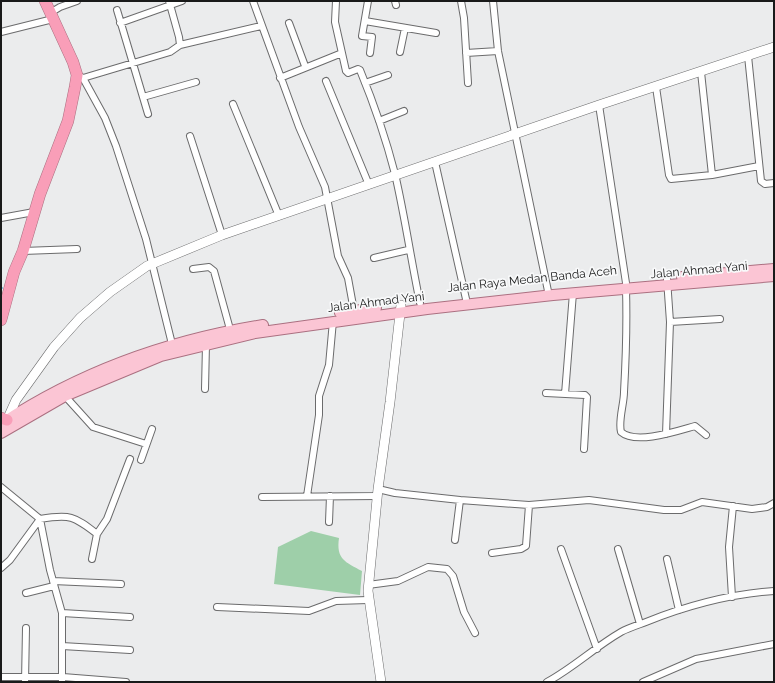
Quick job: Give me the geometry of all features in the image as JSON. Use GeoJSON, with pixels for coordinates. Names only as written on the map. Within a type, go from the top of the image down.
{"type":"FeatureCollection","features":[{"type":"Feature","properties":{"kind":"highway"},"geometry":{"type":"LineString","coordinates":[[1,320],[14,272],[23,250],[34,212],[68,121],[80,77],[45,1]]}},
{"type":"Feature","properties":{"kind":"main road"},"geometry":{"type":"LineString","coordinates":[[3,420],[54,347],[80,318],[110,292],[151,264],[222,236],[328,200],[369,184],[774,47]]}},
{"type":"Feature","properties":{"kind":"main road"},"geometry":{"type":"LineString","coordinates":[[667,282],[774,268]]}},
{"type":"Feature","properties":{"kind":"main road","name":"Jalan Ahmad Yani"},"geometry":{"type":"LineString","coordinates":[[1,433],[65,396],[160,356],[206,344],[232,334],[333,321],[400,308],[573,293],[667,282],[774,276]]}},
{"type":"Feature","properties":{"kind":"main road","name":"Jalan Raya Medan Banda Aceh"},"geometry":{"type":"LineString","coordinates":[[3,420],[90,375],[127,359],[172,344],[354,311],[400,308],[420,303],[548,291],[626,286]]}},
{"type":"Feature","properties":{"kind":"main road"},"geometry":{"type":"LineString","coordinates":[[381,682],[368,600],[368,585],[400,308]]}},
{"type":"Feature","properties":{"kind":"street"},"geometry":{"type":"LineString","coordinates":[[1,32],[52,16],[61,4],[77,1]]}},
{"type":"Feature","properties":{"kind":"street"},"geometry":{"type":"LineString","coordinates":[[120,24],[169,3],[182,1]]}},
{"type":"Feature","properties":{"kind":"street"},"geometry":{"type":"LineString","coordinates":[[253,1],[280,78],[325,187],[338,256],[348,278],[354,311]]}},
{"type":"Feature","properties":{"kind":"street"},"geometry":{"type":"LineString","coordinates":[[336,1],[335,22],[347,72],[359,69],[379,121],[395,175],[408,250],[420,303]]}},
{"type":"Feature","properties":{"kind":"street"},"geometry":{"type":"LineString","coordinates":[[368,1],[362,36],[372,37],[370,53]]}},
{"type":"Feature","properties":{"kind":"street"},"geometry":{"type":"LineString","coordinates":[[460,1],[468,83]]}},
{"type":"Feature","properties":{"kind":"street"},"geometry":{"type":"LineString","coordinates":[[493,1],[498,51],[548,291]]}},
{"type":"Feature","properties":{"kind":"street"},"geometry":{"type":"LineString","coordinates":[[169,3],[180,45]]}},
{"type":"Feature","properties":{"kind":"street"},"geometry":{"type":"LineString","coordinates":[[117,10],[148,114]]}},
{"type":"Feature","properties":{"kind":"street"},"geometry":{"type":"LineString","coordinates":[[365,21],[436,33]]}},
{"type":"Feature","properties":{"kind":"street"},"geometry":{"type":"LineString","coordinates":[[289,23],[305,66]]}},
{"type":"Feature","properties":{"kind":"street"},"geometry":{"type":"LineString","coordinates":[[172,344],[146,239],[116,146],[105,118],[80,77],[170,52],[180,45],[261,26]]}},
{"type":"Feature","properties":{"kind":"street"},"geometry":{"type":"LineString","coordinates":[[400,52],[405,28]]}},
{"type":"Feature","properties":{"kind":"street"},"geometry":{"type":"LineString","coordinates":[[466,53],[498,51]]}},
{"type":"Feature","properties":{"kind":"street"},"geometry":{"type":"LineString","coordinates":[[280,78],[305,66],[342,53]]}},
{"type":"Feature","properties":{"kind":"street"},"geometry":{"type":"LineString","coordinates":[[748,56],[759,166],[763,182],[774,183]]}},
{"type":"Feature","properties":{"kind":"street"},"geometry":{"type":"LineString","coordinates":[[701,72],[712,175]]}},
{"type":"Feature","properties":{"kind":"street"},"geometry":{"type":"LineString","coordinates":[[365,83],[388,75]]}},
{"type":"Feature","properties":{"kind":"street"},"geometry":{"type":"LineString","coordinates":[[326,81],[369,184]]}},
{"type":"Feature","properties":{"kind":"street"},"geometry":{"type":"LineString","coordinates":[[143,97],[196,82]]}},
{"type":"Feature","properties":{"kind":"street"},"geometry":{"type":"LineString","coordinates":[[656,87],[670,177],[673,179],[712,175],[759,166]]}},
{"type":"Feature","properties":{"kind":"street"},"geometry":{"type":"LineString","coordinates":[[233,104],[279,216]]}},
{"type":"Feature","properties":{"kind":"street"},"geometry":{"type":"LineString","coordinates":[[599,105],[626,286],[627,346],[620,428],[624,434],[634,437],[666,434],[694,426],[706,435]]}},
{"type":"Feature","properties":{"kind":"street"},"geometry":{"type":"LineString","coordinates":[[379,121],[404,111]]}},
{"type":"Feature","properties":{"kind":"street"},"geometry":{"type":"LineString","coordinates":[[190,136],[222,236]]}},
{"type":"Feature","properties":{"kind":"street"},"geometry":{"type":"LineString","coordinates":[[435,162],[466,299]]}},
{"type":"Feature","properties":{"kind":"street"},"geometry":{"type":"LineString","coordinates":[[1,218],[34,212]]}},
{"type":"Feature","properties":{"kind":"street"},"geometry":{"type":"LineString","coordinates":[[23,250],[77,249]]}},
{"type":"Feature","properties":{"kind":"street"},"geometry":{"type":"LineString","coordinates":[[374,258],[408,250]]}},
{"type":"Feature","properties":{"kind":"street"},"geometry":{"type":"LineString","coordinates":[[193,269],[209,267],[214,271],[232,334]]}},
{"type":"Feature","properties":{"kind":"street"},"geometry":{"type":"LineString","coordinates":[[666,434],[670,322],[667,282]]}},
{"type":"Feature","properties":{"kind":"street"},"geometry":{"type":"LineString","coordinates":[[566,394],[573,293]]}},
{"type":"Feature","properties":{"kind":"street"},"geometry":{"type":"LineString","coordinates":[[670,322],[720,319]]}},
{"type":"Feature","properties":{"kind":"street"},"geometry":{"type":"LineString","coordinates":[[307,496],[320,415],[319,396],[329,365],[333,321]]}},
{"type":"Feature","properties":{"kind":"street"},"geometry":{"type":"LineString","coordinates":[[205,389],[206,344]]}},
{"type":"Feature","properties":{"kind":"street"},"geometry":{"type":"LineString","coordinates":[[546,393],[585,395],[587,397],[584,449]]}},
{"type":"Feature","properties":{"kind":"street"},"geometry":{"type":"LineString","coordinates":[[65,396],[93,427],[146,444]]}},
{"type":"Feature","properties":{"kind":"street"},"geometry":{"type":"LineString","coordinates":[[141,460],[152,429]]}},
{"type":"Feature","properties":{"kind":"street"},"geometry":{"type":"LineString","coordinates":[[92,558],[97,534],[107,519],[130,459]]}},
{"type":"Feature","properties":{"kind":"street"},"geometry":{"type":"LineString","coordinates":[[1,487],[40,519],[62,613],[63,680]]}},
{"type":"Feature","properties":{"kind":"street"},"geometry":{"type":"LineString","coordinates":[[262,497],[330,496],[378,492],[529,505],[577,500],[664,510],[681,510],[702,502],[759,509],[774,503]]}},
{"type":"Feature","properties":{"kind":"street"},"geometry":{"type":"LineString","coordinates":[[329,522],[330,496]]}},
{"type":"Feature","properties":{"kind":"street"},"geometry":{"type":"LineString","coordinates":[[455,540],[460,500]]}},
{"type":"Feature","properties":{"kind":"street"},"geometry":{"type":"LineString","coordinates":[[492,553],[521,549],[526,546],[529,505]]}},
{"type":"Feature","properties":{"kind":"street"},"geometry":{"type":"LineString","coordinates":[[732,597],[729,547],[733,506]]}},
{"type":"Feature","properties":{"kind":"street"},"geometry":{"type":"LineString","coordinates":[[1,568],[10,560],[40,519],[60,515],[74,517],[97,534]]}},
{"type":"Feature","properties":{"kind":"street"},"geometry":{"type":"LineString","coordinates":[[562,549],[597,648]]}},
{"type":"Feature","properties":{"kind":"street"},"geometry":{"type":"LineString","coordinates":[[618,549],[640,624]]}},
{"type":"Feature","properties":{"kind":"street"},"geometry":{"type":"LineString","coordinates":[[667,559],[678,610]]}},
{"type":"Feature","properties":{"kind":"street"},"geometry":{"type":"LineString","coordinates":[[368,585],[398,580],[428,567],[447,569],[453,576],[464,612],[475,633]]}},
{"type":"Feature","properties":{"kind":"street"},"geometry":{"type":"LineString","coordinates":[[26,593],[54,583],[121,584]]}},
{"type":"Feature","properties":{"kind":"street"},"geometry":{"type":"LineString","coordinates":[[547,682],[560,675],[622,632],[640,624],[678,610],[732,597],[774,591]]}},
{"type":"Feature","properties":{"kind":"street"},"geometry":{"type":"LineString","coordinates":[[217,607],[309,611],[336,601],[368,600]]}},
{"type":"Feature","properties":{"kind":"street"},"geometry":{"type":"LineString","coordinates":[[62,613],[130,617]]}},
{"type":"Feature","properties":{"kind":"street"},"geometry":{"type":"LineString","coordinates":[[25,680],[26,628]]}},
{"type":"Feature","properties":{"kind":"street"},"geometry":{"type":"LineString","coordinates":[[643,682],[696,659],[774,644]]}},
{"type":"Feature","properties":{"kind":"street"},"geometry":{"type":"LineString","coordinates":[[62,646],[130,650]]}},
{"type":"Feature","properties":{"kind":"street"},"geometry":{"type":"LineString","coordinates":[[1,677],[25,680],[126,682]]}},
{"type":"Feature","properties":{"kind":"green space"},"geometry":{"type":"Polygon","coordinates":[[[311,531],[339,538],[338,545],[340,555],[346,562],[362,571],[360,595],[274,584],[278,547],[311,531]]]}}]}
